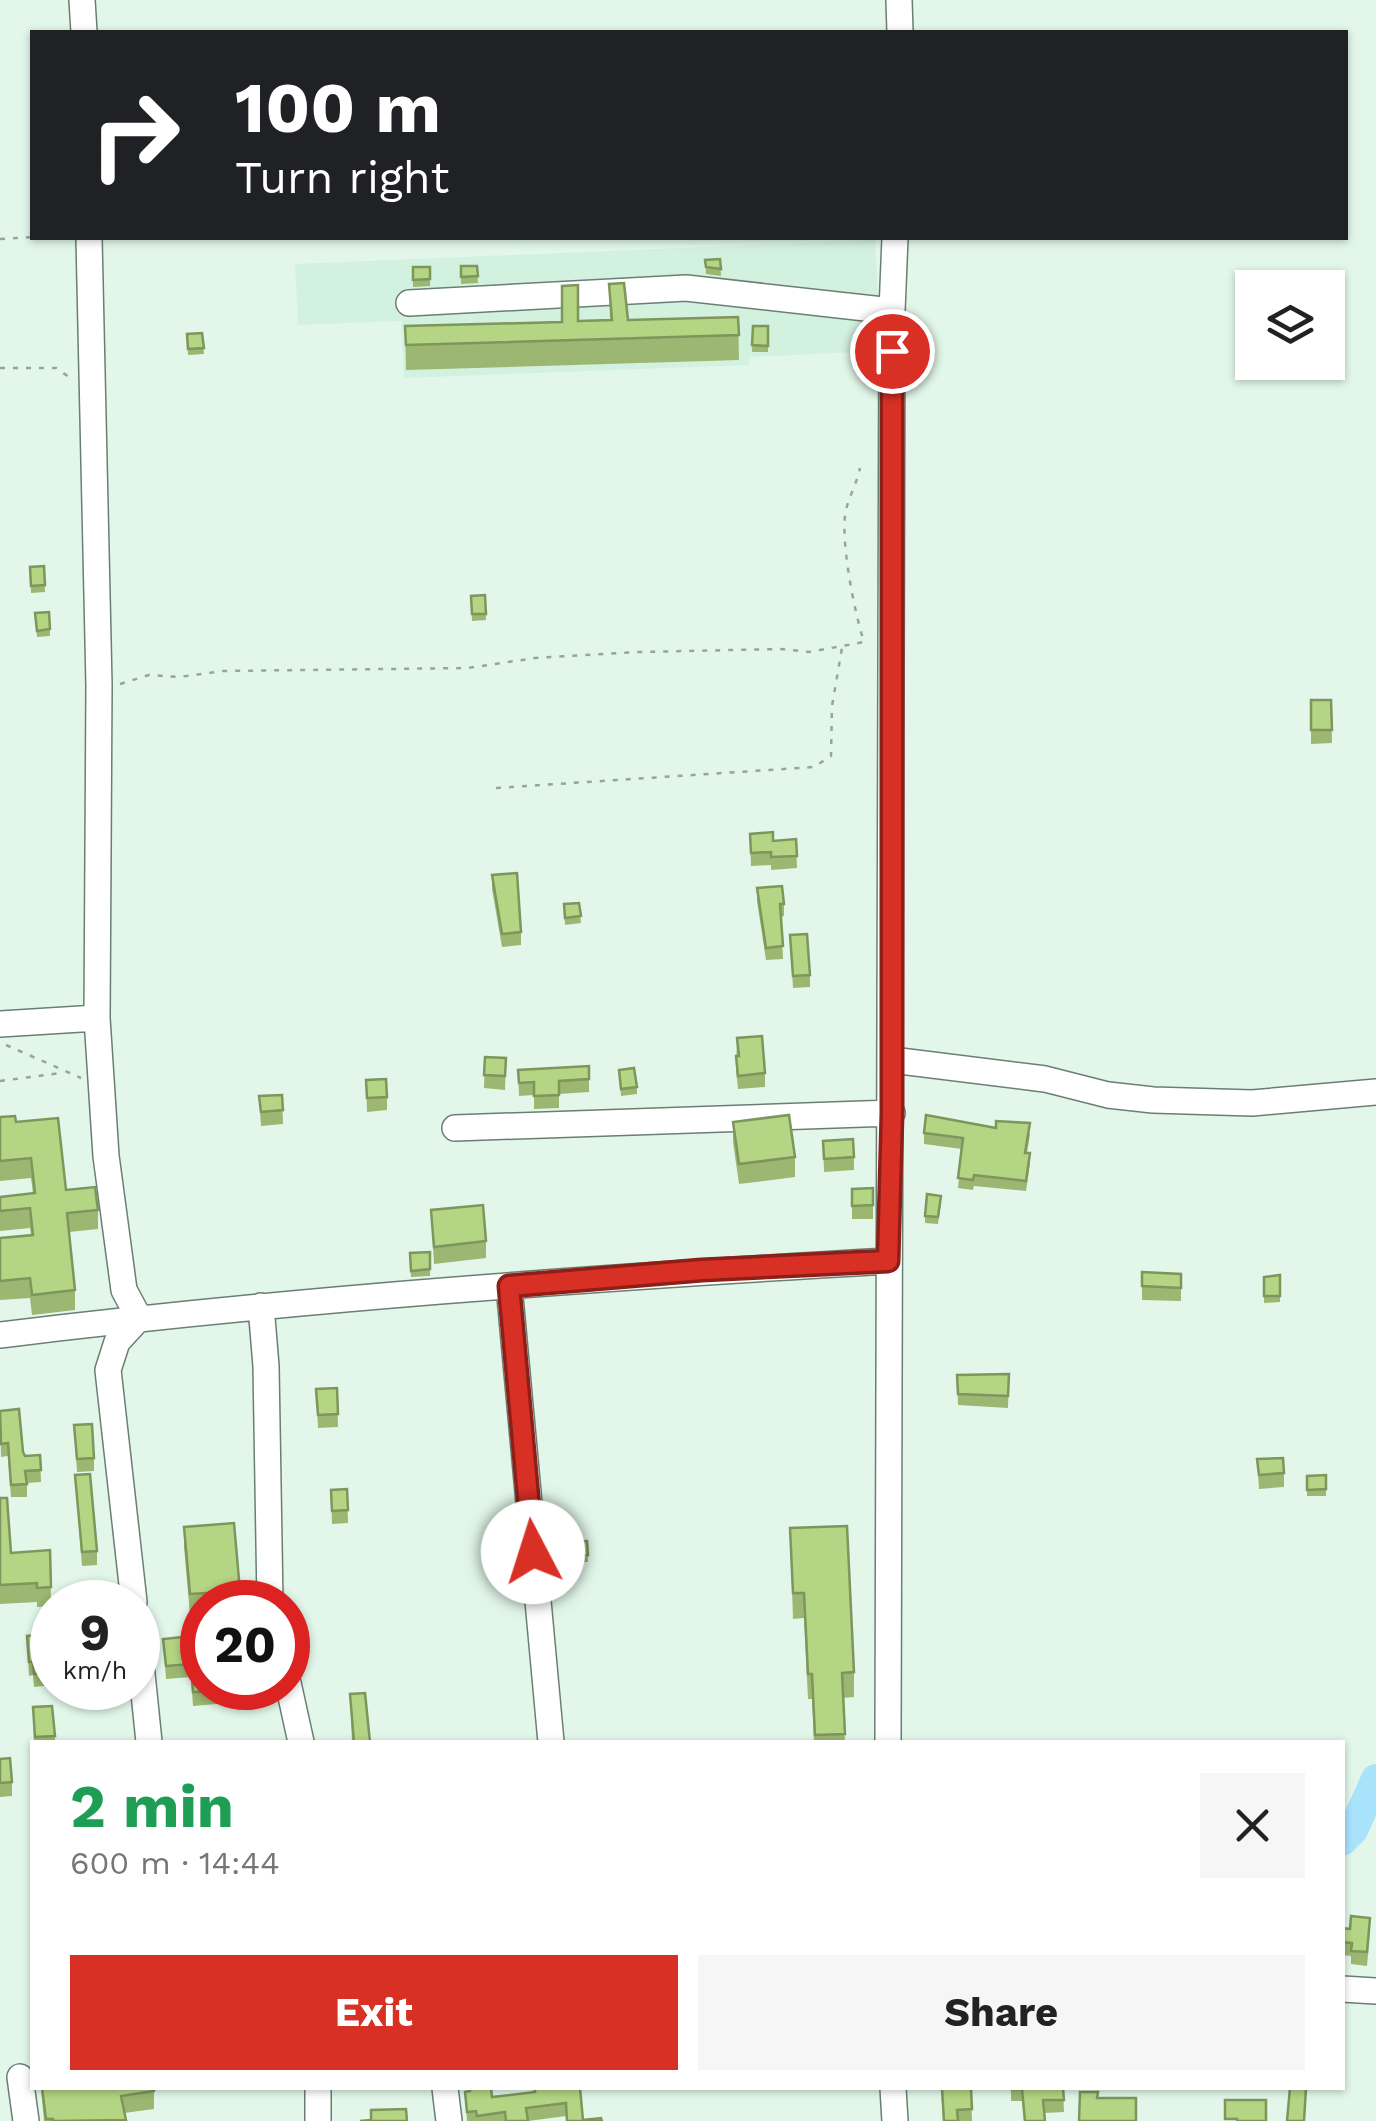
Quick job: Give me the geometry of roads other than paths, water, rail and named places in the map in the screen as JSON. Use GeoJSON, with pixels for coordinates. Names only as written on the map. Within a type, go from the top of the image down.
{"type":"FeatureCollection","features":[{"type":"Feature","properties":{"kind":"street"},"geometry":{"type":"LineString","coordinates":[[82,0],[84,30]]}},
{"type":"Feature","properties":{"kind":"street"},"geometry":{"type":"LineString","coordinates":[[899,0],[900,30]]}},
{"type":"Feature","properties":{"kind":"street"},"geometry":{"type":"LineString","coordinates":[[90,240],[99,685],[97,1018],[124,1290],[138,1318]]}},
{"type":"Feature","properties":{"kind":"street"},"geometry":{"type":"LineString","coordinates":[[888,1740],[895,240]]}},
{"type":"Feature","properties":{"kind":"street"},"geometry":{"type":"LineString","coordinates":[[409,303],[686,288],[892,311]]}},
{"type":"Feature","properties":{"kind":"street"},"geometry":{"type":"LineString","coordinates":[[0,1024],[97,1018]]}},
{"type":"Feature","properties":{"kind":"street"},"geometry":{"type":"LineString","coordinates":[[892,1060],[1045,1079],[1108,1095],[1153,1100],[1252,1103],[1376,1092]]}},
{"type":"Feature","properties":{"kind":"street"},"geometry":{"type":"LineString","coordinates":[[455,1128],[892,1113]]}},
{"type":"Feature","properties":{"kind":"street"},"geometry":{"type":"LineString","coordinates":[[0,1335],[262,1306],[702,1270],[888,1261]]}},
{"type":"Feature","properties":{"kind":"street"},"geometry":{"type":"LineString","coordinates":[[509,1286],[550,1740]]}},
{"type":"Feature","properties":{"kind":"street"},"geometry":{"type":"LineString","coordinates":[[262,1306],[270,1580]]}},
{"type":"Feature","properties":{"kind":"street"},"geometry":{"type":"LineString","coordinates":[[132,1580],[108,1370],[117,1342],[138,1318]]}},
{"type":"Feature","properties":{"kind":"street"},"geometry":{"type":"LineString","coordinates":[[146,1710],[150,1740]]}},
{"type":"Feature","properties":{"kind":"street"},"geometry":{"type":"LineString","coordinates":[[294,1710],[301,1740]]}},
{"type":"Feature","properties":{"kind":"street"},"geometry":{"type":"LineString","coordinates":[[1345,1989],[1376,1991]]}},
{"type":"Feature","properties":{"kind":"street"},"geometry":{"type":"LineString","coordinates":[[18,2078],[26,2121]]}},
{"type":"Feature","properties":{"kind":"street"},"geometry":{"type":"LineString","coordinates":[[318,2090],[318,2121]]}},
{"type":"Feature","properties":{"kind":"street"},"geometry":{"type":"LineString","coordinates":[[445,2090],[449,2121]]}},
{"type":"Feature","properties":{"kind":"street"},"geometry":{"type":"LineString","coordinates":[[893,2090],[895,2121]]}},
{"type":"Feature","properties":{"kind":"waterway"},"geometry":{"type":"LineString","coordinates":[[1345,1838],[1353,1830],[1376,1779]]}}]}
